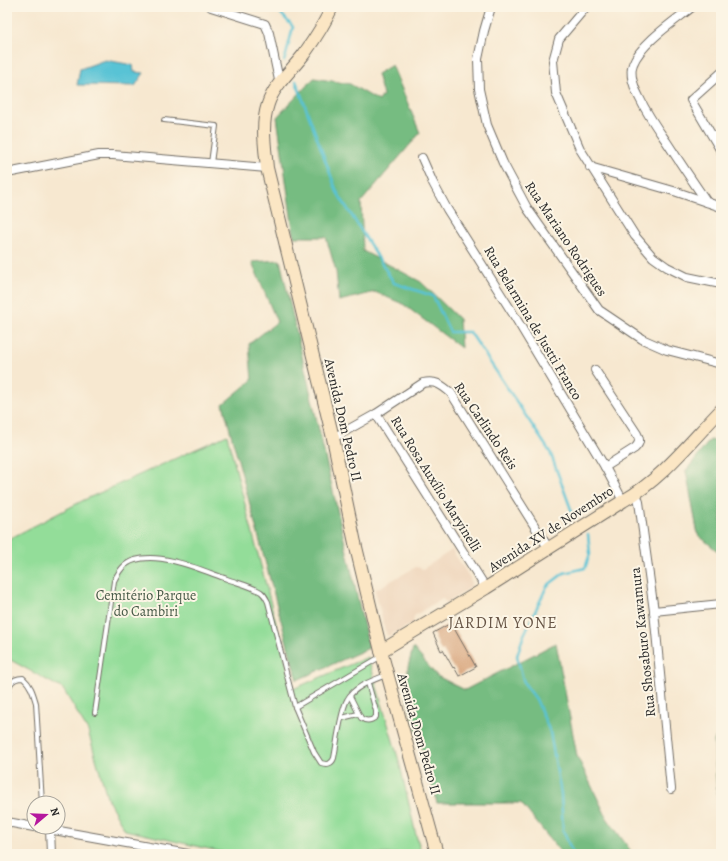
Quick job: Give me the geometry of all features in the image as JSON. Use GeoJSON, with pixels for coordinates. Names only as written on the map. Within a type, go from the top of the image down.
{"type":"FeatureCollection","features":[{"type":"Feature","properties":{"kind":"street"},"geometry":{"type":"LineString","coordinates":[[211,7],[265,24],[269,33],[280,85]]}},
{"type":"Feature","properties":{"kind":"street","name":"Avenida Dom Pedro II"},"geometry":{"type":"LineString","coordinates":[[332,7],[304,53],[273,93],[268,104],[264,118],[263,133],[267,168],[333,438],[355,543],[378,639],[437,854]]}},
{"type":"Feature","properties":{"kind":"street","name":"Rua Mariano Rodrigues"},"geometry":{"type":"LineString","coordinates":[[491,7],[478,58],[479,89],[487,125],[503,163],[527,208],[599,310],[642,339],[667,350],[721,364]]}},
{"type":"Feature","properties":{"kind":"street"},"geometry":{"type":"LineString","coordinates":[[586,7],[559,39],[553,61],[556,93],[580,149],[635,236],[653,257],[667,267],[687,277],[721,284]]}},
{"type":"Feature","properties":{"kind":"street"},"geometry":{"type":"LineString","coordinates":[[692,7],[651,40],[633,64],[632,73],[634,86],[639,98],[707,202]]}},
{"type":"Feature","properties":{"kind":"street"},"geometry":{"type":"LineString","coordinates":[[721,73],[691,100],[721,151]]}},
{"type":"Feature","properties":{"kind":"street"},"geometry":{"type":"LineString","coordinates":[[7,173],[99,155],[267,168]]}},
{"type":"Feature","properties":{"kind":"street","name":"Rua Belarmina de Justti Franco"},"geometry":{"type":"LineString","coordinates":[[422,158],[447,209],[512,312],[605,467],[623,501]]}},
{"type":"Feature","properties":{"kind":"street"},"geometry":{"type":"LineString","coordinates":[[590,167],[663,188],[721,207]]}},
{"type":"Feature","properties":{"kind":"street"},"geometry":{"type":"LineString","coordinates":[[595,370],[637,434],[640,441],[637,446],[605,467]]}},
{"type":"Feature","properties":{"kind":"street","name":"Rua Carlindo Reis"},"geometry":{"type":"LineString","coordinates":[[333,438],[376,414],[423,383],[432,381],[443,385],[451,393],[550,549]]}},
{"type":"Feature","properties":{"kind":"street","name":"Avenida XV de Novembro"},"geometry":{"type":"LineString","coordinates":[[382,654],[393,644],[550,549],[636,493],[656,478],[721,410]]}},
{"type":"Feature","properties":{"kind":"street","name":"Rua Rosa Auxílio Maryinelli"},"geometry":{"type":"LineString","coordinates":[[376,414],[486,588]]}},
{"type":"Feature","properties":{"kind":"street","name":"Rua Shosaburo Kawamura"},"geometry":{"type":"LineString","coordinates":[[636,493],[639,502],[654,611],[671,789]]}},
{"type":"Feature","properties":{"kind":"street"},"geometry":{"type":"LineString","coordinates":[[654,611],[721,604]]}},
{"type":"Feature","properties":{"kind":"street"},"geometry":{"type":"LineString","coordinates":[[378,639],[386,643],[393,644]]}},
{"type":"Feature","properties":{"kind":"street"},"geometry":{"type":"LineString","coordinates":[[7,822],[26,825]]}},
{"type":"Feature","properties":{"kind":"street"},"geometry":{"type":"LineString","coordinates":[[66,832],[188,854]]}},
{"type":"Feature","properties":{"kind":"street"},"geometry":{"type":"LineString","coordinates":[[44,835],[51,854]]}},
{"type":"Feature","properties":{"kind":"lane"},"geometry":{"type":"LineString","coordinates":[[164,120],[216,126],[211,163]]}},
{"type":"Feature","properties":{"kind":"lane"},"geometry":{"type":"LineString","coordinates":[[95,713],[114,581],[119,571],[125,565],[135,560],[150,558],[172,561],[251,587],[264,595],[268,602],[295,707],[314,752],[321,763],[325,764],[333,761],[347,699],[360,687],[387,674]]}},
{"type":"Feature","properties":{"kind":"lane"},"geometry":{"type":"LineString","coordinates":[[295,707],[382,654]]}},
{"type":"Feature","properties":{"kind":"lane"},"geometry":{"type":"LineString","coordinates":[[7,698],[9,684],[12,680],[17,678],[23,678],[28,683],[33,693],[37,710],[42,795]]}},
{"type":"Feature","properties":{"kind":"lane"},"geometry":{"type":"LineString","coordinates":[[350,696],[358,714],[364,720],[371,720],[376,717],[376,711],[368,683]]}},
{"type":"Feature","properties":{"kind":"lane"},"geometry":{"type":"LineString","coordinates":[[342,718],[358,714]]}},
{"type":"Feature","properties":{"kind":"shaded area"},"geometry":{"type":"Polygon","coordinates":[[[452,550],[470,578],[471,587],[447,603],[442,598],[414,616],[413,624],[388,636],[385,630],[375,590],[416,567],[423,569],[452,550]]]}},
{"type":"Feature","properties":{"kind":"green space"},"geometry":{"type":"Polygon","coordinates":[[[392,65],[420,133],[361,202],[363,251],[421,282],[459,319],[461,348],[403,304],[375,292],[339,301],[336,271],[326,237],[294,237],[277,117],[314,78],[350,84],[379,101],[383,95],[377,74],[392,65]]]}},
{"type":"Feature","properties":{"kind":"green space"},"geometry":{"type":"Polygon","coordinates":[[[280,260],[369,648],[297,680],[223,404],[252,380],[249,344],[277,322],[252,262],[280,260]]]}},
{"type":"Feature","properties":{"kind":"green space","name":"Cemitério Parque do Cambiri"},"geometry":{"type":"Polygon","coordinates":[[[227,435],[293,689],[368,657],[399,761],[416,835],[422,854],[231,854],[125,830],[108,800],[88,731],[63,689],[7,658],[7,540],[84,500],[227,435]]]}},
{"type":"Feature","properties":{"kind":"green space"},"geometry":{"type":"Polygon","coordinates":[[[710,440],[721,442],[721,554],[698,535],[686,471],[710,440]]]}},
{"type":"Feature","properties":{"kind":"green space"},"geometry":{"type":"Polygon","coordinates":[[[556,643],[577,756],[607,818],[633,854],[562,854],[521,803],[437,803],[407,698],[408,667],[413,648],[437,676],[465,690],[556,643]]]}},
{"type":"Feature","properties":{"kind":"green space"},"geometry":{"type":"Polygon","coordinates":[[[721,724],[721,824],[717,795],[714,741],[721,724]]]}},
{"type":"Feature","properties":{"kind":"water"},"geometry":{"type":"Polygon","coordinates":[[[105,60],[133,65],[134,72],[144,73],[135,86],[77,85],[80,69],[105,60]]]}},
{"type":"Feature","properties":{"kind":"building"},"geometry":{"type":"Polygon","coordinates":[[[451,623],[476,667],[459,676],[443,650],[441,651],[433,633],[451,623]]]}},
{"type":"Feature","properties":{"kind":"waterway"},"geometry":{"type":"LineString","coordinates":[[275,7],[293,27],[284,61]]}},
{"type":"Feature","properties":{"kind":"waterway"},"geometry":{"type":"LineString","coordinates":[[296,81],[337,192],[394,283],[433,296],[450,332],[470,332],[550,452],[572,512]]}},
{"type":"Feature","properties":{"kind":"waterway"},"geometry":{"type":"LineString","coordinates":[[573,854],[563,830],[561,794],[550,732],[536,699],[524,683],[517,656],[523,637],[547,586],[564,573],[585,568],[590,554],[588,534]]}},
{"type":"Feature","properties":{"kind":"district","name":"JARDIM YONE"},"geometry":{"type":"Point","coordinates":[503,623]}}]}
